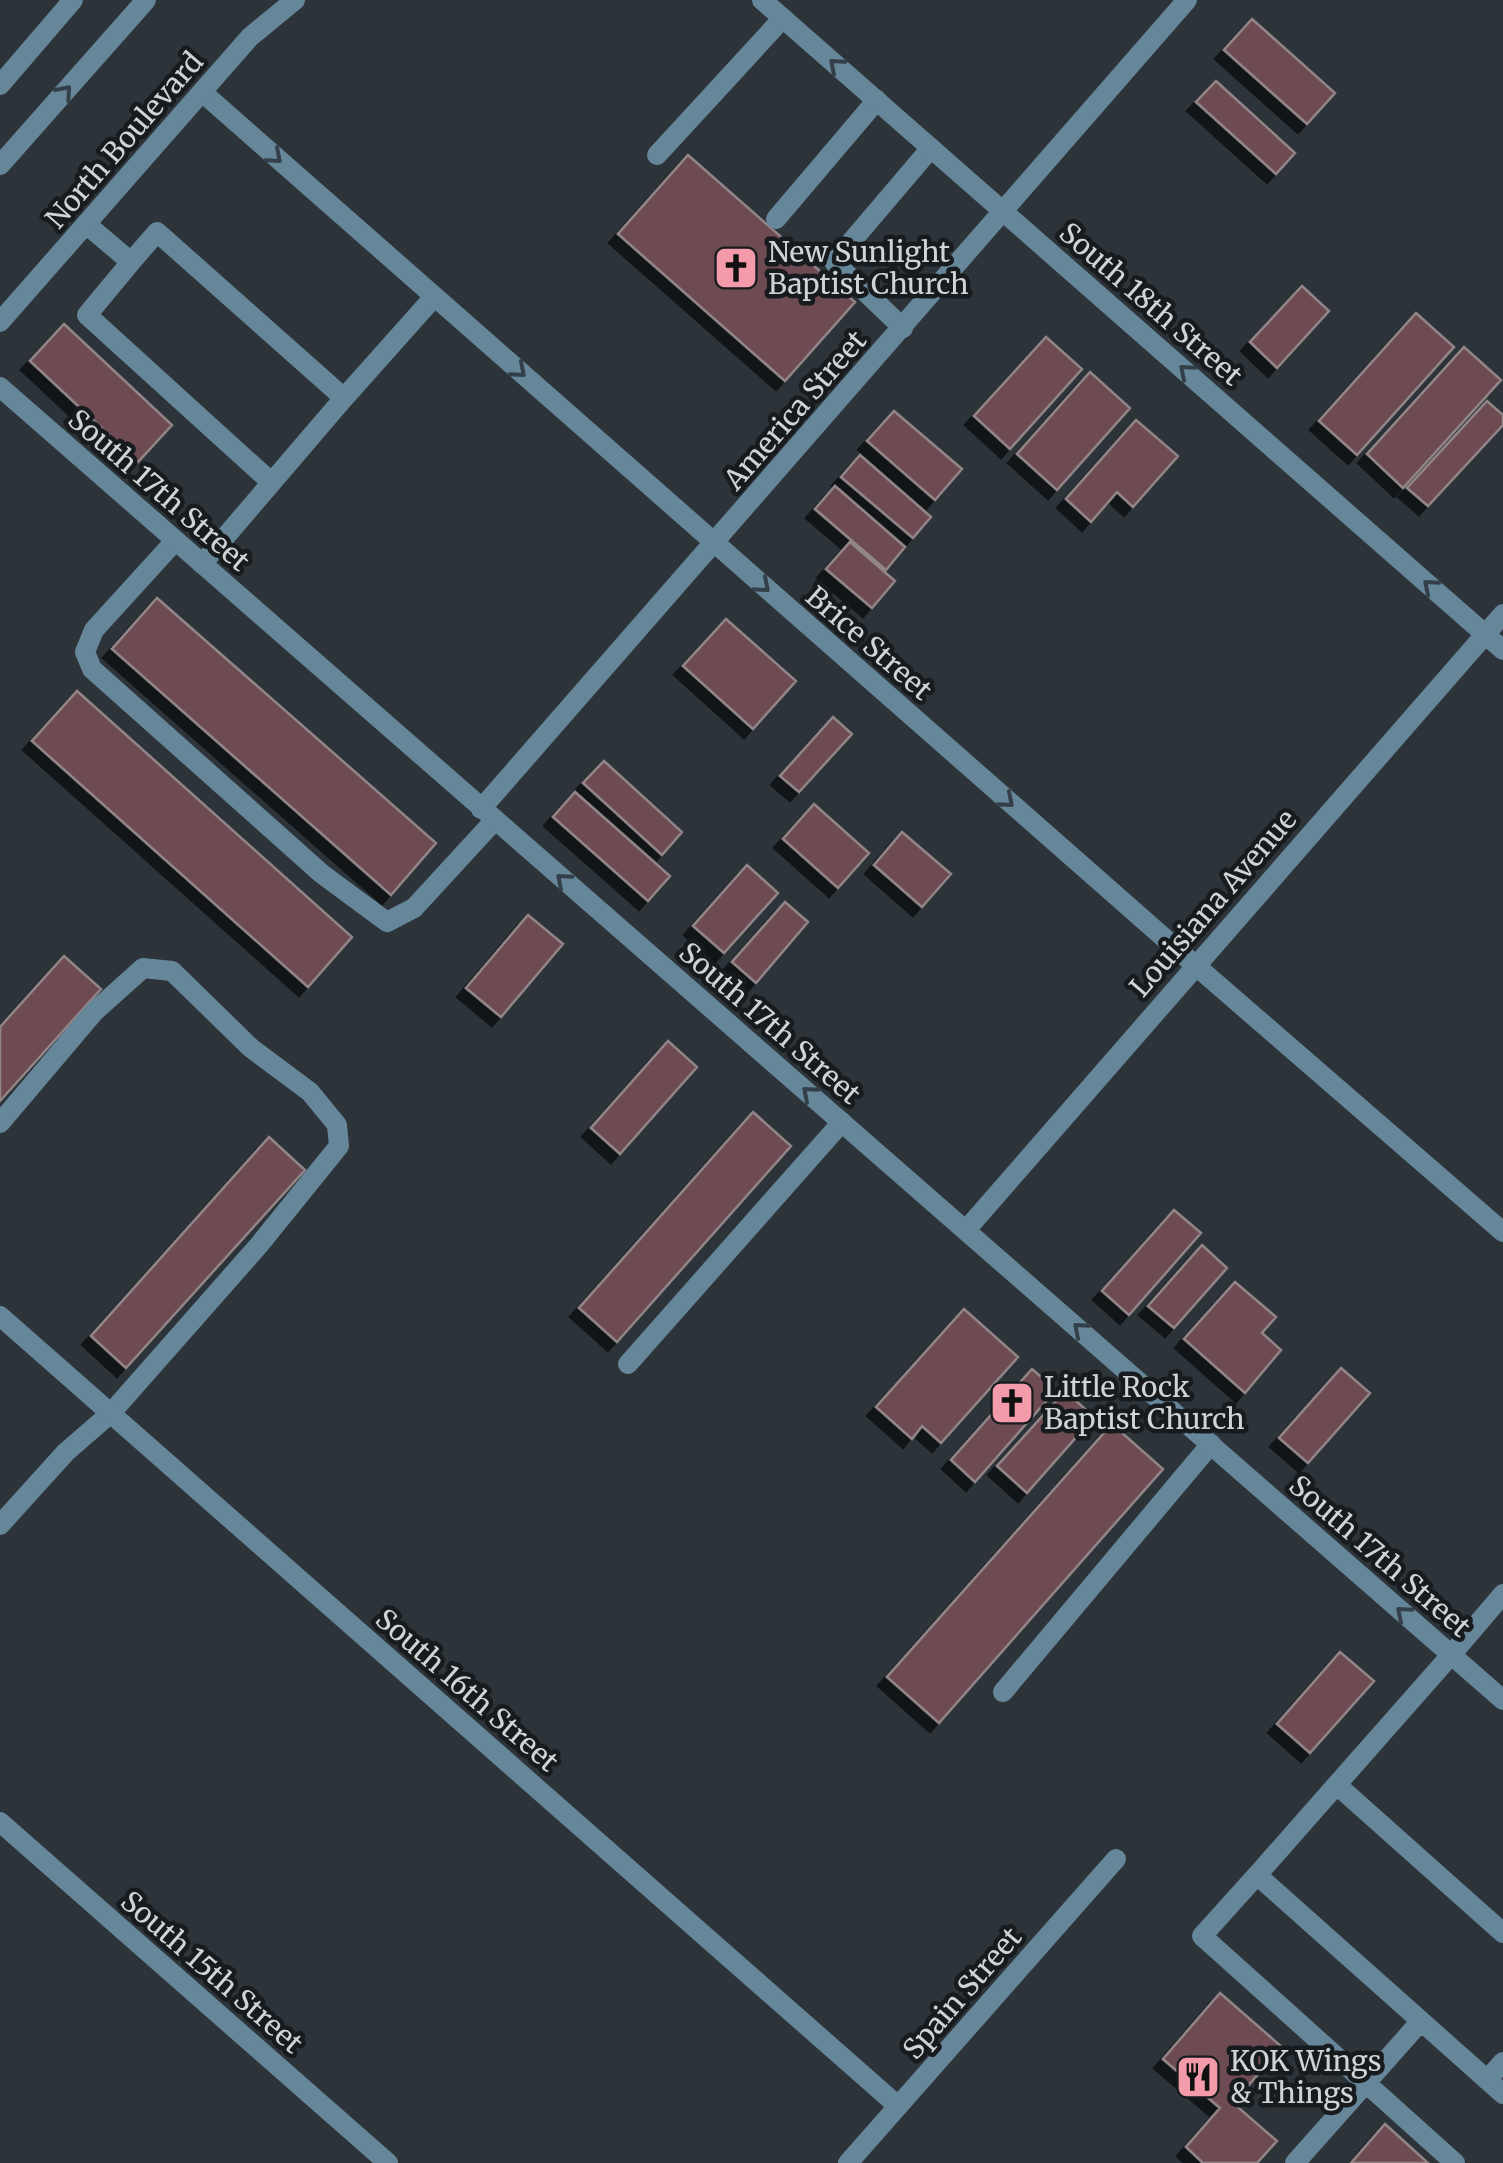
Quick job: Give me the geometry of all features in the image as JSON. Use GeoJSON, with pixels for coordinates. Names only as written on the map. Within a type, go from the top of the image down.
{"type":"FeatureCollection","features":[{"type":"Feature","properties":{"kind":"street"},"geometry":{"type":"LineString","coordinates":[[0,84],[73,0]]}},
{"type":"Feature","properties":{"kind":"street"},"geometry":{"type":"LineString","coordinates":[[0,165],[146,0]]}},
{"type":"Feature","properties":{"kind":"street","name":"North Boulevard"},"geometry":{"type":"LineString","coordinates":[[0,322],[250,37],[294,0]]}},
{"type":"Feature","properties":{"kind":"street","name":"South 18th Street"},"geometry":{"type":"LineString","coordinates":[[762,0],[1503,650]]}},
{"type":"Feature","properties":{"kind":"street","name":"America Street"},"geometry":{"type":"LineString","coordinates":[[176,541],[94,630],[84,652],[92,669],[322,874],[387,922],[414,908],[715,543],[1187,0]]}},
{"type":"Feature","properties":{"kind":"street"},"geometry":{"type":"LineString","coordinates":[[657,155],[782,18]]}},
{"type":"Feature","properties":{"kind":"street","name":"Brice Street"},"geometry":{"type":"LineString","coordinates":[[202,92],[1194,966],[1503,1232]]}},
{"type":"Feature","properties":{"kind":"street"},"geometry":{"type":"LineString","coordinates":[[776,219],[876,100]]}},
{"type":"Feature","properties":{"kind":"street"},"geometry":{"type":"LineString","coordinates":[[903,328],[834,262],[931,148]]}},
{"type":"Feature","properties":{"kind":"street"},"geometry":{"type":"LineString","coordinates":[[86,224],[131,262]]}},
{"type":"Feature","properties":{"kind":"street"},"geometry":{"type":"LineString","coordinates":[[272,482],[87,316],[131,262],[157,232],[344,398]]}},
{"type":"Feature","properties":{"kind":"street"},"geometry":{"type":"LineString","coordinates":[[202,564],[434,297]]}},
{"type":"Feature","properties":{"kind":"street","name":"South 17th Street"},"geometry":{"type":"LineString","coordinates":[[0,387],[1503,1700]]}},
{"type":"Feature","properties":{"kind":"street","name":"Louisiana Avenue"},"geometry":{"type":"LineString","coordinates":[[966,1230],[1503,614]]}},
{"type":"Feature","properties":{"kind":"street"},"geometry":{"type":"LineString","coordinates":[[0,1123],[94,1012],[143,968],[172,971],[251,1048],[310,1092],[336,1125],[339,1146],[259,1245],[111,1414],[66,1452],[0,1525]]}},
{"type":"Feature","properties":{"kind":"street"},"geometry":{"type":"LineString","coordinates":[[628,1364],[842,1122]]}},
{"type":"Feature","properties":{"kind":"street","name":"South 16th Street"},"geometry":{"type":"LineString","coordinates":[[0,1316],[898,2106]]}},
{"type":"Feature","properties":{"kind":"street"},"geometry":{"type":"LineString","coordinates":[[1003,1692],[1211,1444]]}},
{"type":"Feature","properties":{"kind":"street"},"geometry":{"type":"LineString","coordinates":[[1455,2163],[1202,1936],[1503,1594]]}},
{"type":"Feature","properties":{"kind":"street"},"geometry":{"type":"LineString","coordinates":[[1336,1785],[1503,1934]]}},
{"type":"Feature","properties":{"kind":"street","name":"South 15th Street"},"geometry":{"type":"LineString","coordinates":[[0,1822],[388,2163]]}},
{"type":"Feature","properties":{"kind":"street","name":"Spain Street"},"geometry":{"type":"LineString","coordinates":[[848,2163],[1116,1859]]}},
{"type":"Feature","properties":{"kind":"street"},"geometry":{"type":"LineString","coordinates":[[1258,1875],[1503,2094]]}},
{"type":"Feature","properties":{"kind":"street"},"geometry":{"type":"LineString","coordinates":[[1295,2163],[1422,2021]]}},
{"type":"Feature","properties":{"kind":"street"},"geometry":{"type":"LineString","coordinates":[[1486,2080],[1503,2062]]}},
{"type":"Feature","properties":{"kind":"building"},"geometry":{"type":"Polygon","coordinates":[[[1252,19],[1335,93],[1307,124],[1224,50],[1252,19]]]}},
{"type":"Feature","properties":{"kind":"building"},"geometry":{"type":"Polygon","coordinates":[[[1216,81],[1295,153],[1276,174],[1196,102],[1216,81]]]}},
{"type":"Feature","properties":{"kind":"building","name":"New Sunlight Baptist Church"},"geometry":{"type":"Polygon","coordinates":[[[688,155],[855,302],[785,381],[618,234],[688,155]]]}},
{"type":"Feature","properties":{"kind":"building"},"geometry":{"type":"Polygon","coordinates":[[[1302,286],[1329,311],[1277,368],[1250,342],[1302,286]]]}},
{"type":"Feature","properties":{"kind":"building"},"geometry":{"type":"Polygon","coordinates":[[[1416,313],[1454,347],[1357,455],[1319,421],[1416,313]]]}},
{"type":"Feature","properties":{"kind":"building"},"geometry":{"type":"Polygon","coordinates":[[[64,324],[172,425],[138,462],[30,361],[64,324]]]}},
{"type":"Feature","properties":{"kind":"building"},"geometry":{"type":"Polygon","coordinates":[[[1046,337],[1082,369],[1010,449],[974,416],[1046,337]]]}},
{"type":"Feature","properties":{"kind":"building"},"geometry":{"type":"Polygon","coordinates":[[[1464,347],[1501,380],[1403,488],[1367,454],[1464,347]]]}},
{"type":"Feature","properties":{"kind":"building"},"geometry":{"type":"Polygon","coordinates":[[[1090,372],[1130,408],[1057,490],[1017,454],[1090,372]]]}},
{"type":"Feature","properties":{"kind":"building"},"geometry":{"type":"Polygon","coordinates":[[[1487,401],[1503,415],[1503,425],[1428,506],[1407,488],[1487,401]]]}},
{"type":"Feature","properties":{"kind":"building"},"geometry":{"type":"Polygon","coordinates":[[[894,411],[962,469],[935,500],[867,441],[894,411]]]}},
{"type":"Feature","properties":{"kind":"building"},"geometry":{"type":"Polygon","coordinates":[[[1136,420],[1178,456],[1133,507],[1117,492],[1091,522],[1066,499],[1136,420]]]}},
{"type":"Feature","properties":{"kind":"building"},"geometry":{"type":"Polygon","coordinates":[[[860,455],[931,517],[913,538],[841,477],[860,455]]]}},
{"type":"Feature","properties":{"kind":"building"},"geometry":{"type":"Polygon","coordinates":[[[835,486],[905,547],[886,570],[815,509],[835,486]]]}},
{"type":"Feature","properties":{"kind":"building"},"geometry":{"type":"Polygon","coordinates":[[[850,542],[895,581],[872,608],[826,569],[850,542]]]}},
{"type":"Feature","properties":{"kind":"building"},"geometry":{"type":"Polygon","coordinates":[[[157,598],[436,843],[391,895],[112,649],[157,598]]]}},
{"type":"Feature","properties":{"kind":"building"},"geometry":{"type":"Polygon","coordinates":[[[726,619],[796,681],[753,729],[683,666],[726,619]]]}},
{"type":"Feature","properties":{"kind":"building"},"geometry":{"type":"Polygon","coordinates":[[[77,691],[352,937],[308,987],[32,741],[77,691]]]}},
{"type":"Feature","properties":{"kind":"building"},"geometry":{"type":"Polygon","coordinates":[[[833,717],[852,734],[799,792],[780,776],[833,717]]]}},
{"type":"Feature","properties":{"kind":"building"},"geometry":{"type":"Polygon","coordinates":[[[604,761],[682,832],[662,855],[583,783],[604,761]]]}},
{"type":"Feature","properties":{"kind":"building"},"geometry":{"type":"Polygon","coordinates":[[[575,792],[670,876],[648,901],[553,817],[575,792]]]}},
{"type":"Feature","properties":{"kind":"building"},"geometry":{"type":"Polygon","coordinates":[[[814,804],[869,853],[838,888],[783,839],[814,804]]]}},
{"type":"Feature","properties":{"kind":"building"},"geometry":{"type":"Polygon","coordinates":[[[902,832],[951,874],[922,907],[874,865],[902,832]]]}},
{"type":"Feature","properties":{"kind":"building"},"geometry":{"type":"Polygon","coordinates":[[[747,865],[778,893],[724,953],[693,926],[747,865]]]}},
{"type":"Feature","properties":{"kind":"building"},"geometry":{"type":"Polygon","coordinates":[[[785,902],[808,922],[756,983],[732,962],[785,902]]]}},
{"type":"Feature","properties":{"kind":"building"},"geometry":{"type":"Polygon","coordinates":[[[528,915],[563,944],[501,1017],[466,988],[528,915]]]}},
{"type":"Feature","properties":{"kind":"building"},"geometry":{"type":"Polygon","coordinates":[[[64,956],[101,989],[0,1101],[0,1027],[64,956]]]}},
{"type":"Feature","properties":{"kind":"building"},"geometry":{"type":"Polygon","coordinates":[[[668,1041],[697,1067],[620,1154],[591,1128],[668,1041]]]}},
{"type":"Feature","properties":{"kind":"building"},"geometry":{"type":"Polygon","coordinates":[[[753,1112],[791,1146],[617,1342],[579,1308],[753,1112]]]}},
{"type":"Feature","properties":{"kind":"building"},"geometry":{"type":"Polygon","coordinates":[[[269,1137],[305,1170],[126,1368],[91,1336],[269,1137]]]}},
{"type":"Feature","properties":{"kind":"building"},"geometry":{"type":"Polygon","coordinates":[[[1174,1210],[1201,1233],[1129,1315],[1102,1291],[1174,1210]]]}},
{"type":"Feature","properties":{"kind":"building"},"geometry":{"type":"Polygon","coordinates":[[[1202,1245],[1227,1268],[1174,1328],[1148,1306],[1202,1245]]]}},
{"type":"Feature","properties":{"kind":"building"},"geometry":{"type":"Polygon","coordinates":[[[1235,1282],[1276,1317],[1262,1333],[1281,1350],[1245,1393],[1184,1339],[1235,1282]]]}},
{"type":"Feature","properties":{"kind":"building"},"geometry":{"type":"Polygon","coordinates":[[[964,1309],[1018,1357],[941,1443],[922,1426],[912,1439],[876,1407],[964,1309]]]}},
{"type":"Feature","properties":{"kind":"building"},"geometry":{"type":"Polygon","coordinates":[[[1341,1368],[1370,1393],[1308,1463],[1279,1438],[1341,1368]]]}},
{"type":"Feature","properties":{"kind":"building"},"geometry":{"type":"Polygon","coordinates":[[[1032,1369],[1056,1390],[975,1482],[951,1460],[1032,1369]]]}},
{"type":"Feature","properties":{"kind":"building"},"geometry":{"type":"Polygon","coordinates":[[[1065,1391],[1094,1417],[1027,1493],[997,1466],[1065,1391]]]}},
{"type":"Feature","properties":{"kind":"building"},"geometry":{"type":"Polygon","coordinates":[[[1112,1424],[1163,1469],[939,1723],[887,1677],[1112,1424]]]}},
{"type":"Feature","properties":{"kind":"building"},"geometry":{"type":"Polygon","coordinates":[[[1340,1652],[1374,1681],[1310,1753],[1277,1724],[1340,1652]]]}},
{"type":"Feature","properties":{"kind":"building"},"geometry":{"type":"Polygon","coordinates":[[[1220,1993],[1282,2047],[1233,2103],[1277,2141],[1257,2163],[1203,2163],[1186,2147],[1220,2108],[1163,2059],[1220,1993]]]}},
{"type":"Feature","properties":{"kind":"building"},"geometry":{"type":"Polygon","coordinates":[[[1385,2124],[1428,2163],[1351,2163],[1385,2124]]]}},
{"type":"Feature","properties":{"kind":"place","name":"New Sunlight Baptist Church"},"geometry":{"type":"Point","coordinates":[736,268]}},
{"type":"Feature","properties":{"kind":"place","name":"Little Rock Baptist Church"},"geometry":{"type":"Point","coordinates":[1012,1403]}},
{"type":"Feature","properties":{"kind":"place","name":"KOK Wings & Things"},"geometry":{"type":"Point","coordinates":[1198,2077]}}]}
